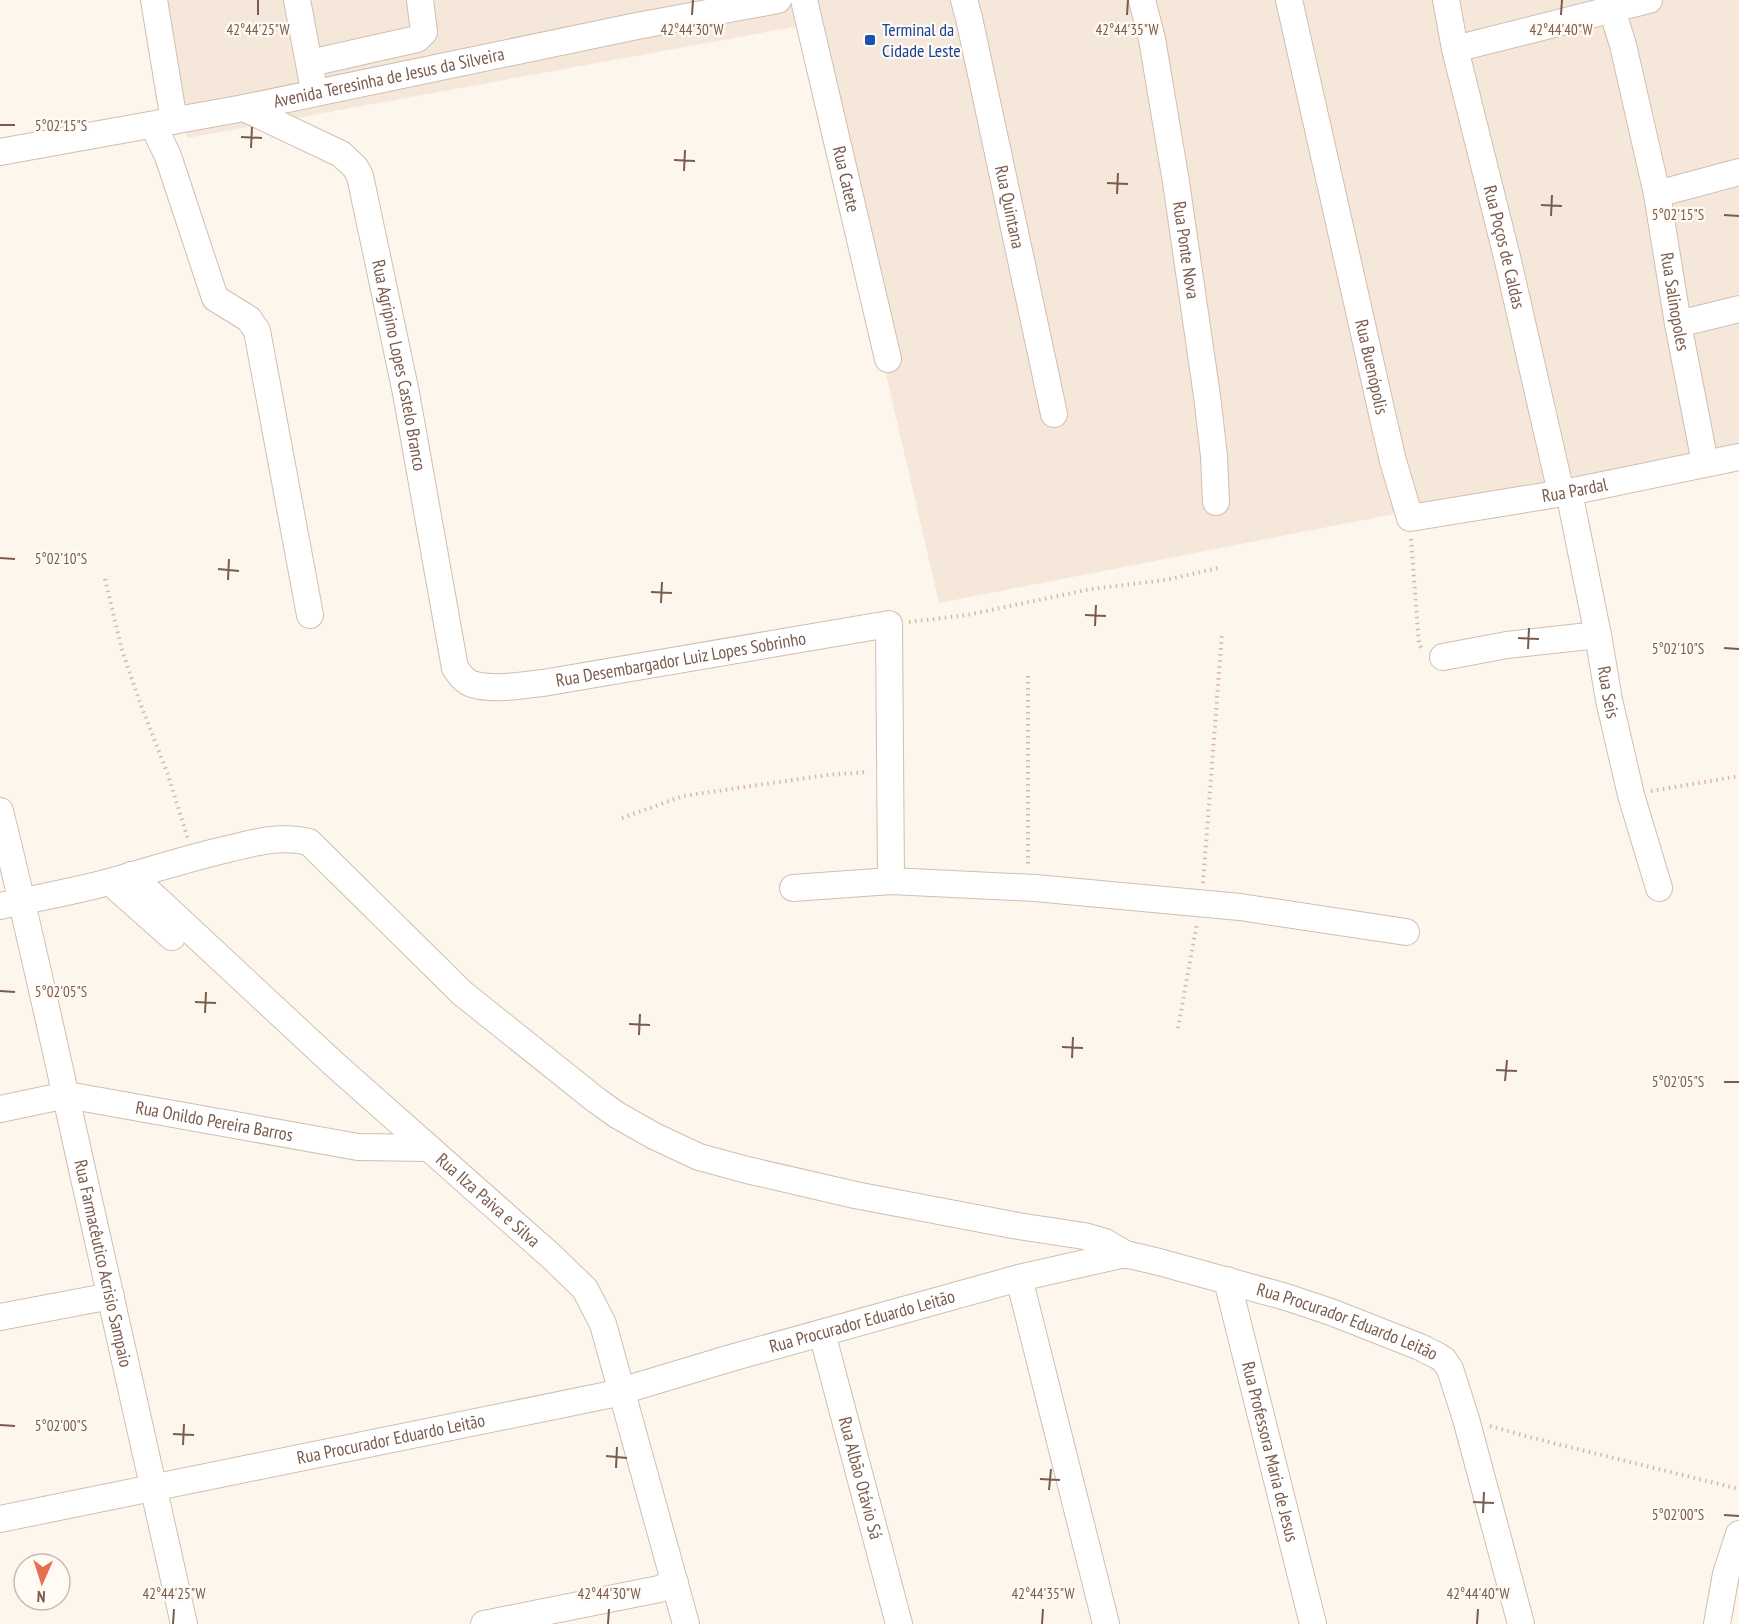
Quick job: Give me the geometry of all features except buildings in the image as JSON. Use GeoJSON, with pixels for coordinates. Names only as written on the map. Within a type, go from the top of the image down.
{"type":"FeatureCollection","features":[{"type":"Feature","properties":{"kind":"street"},"geometry":{"type":"LineString","coordinates":[[154,0],[168,156],[215,298],[249,319],[257,331],[310,615]]}},
{"type":"Feature","properties":{"kind":"street"},"geometry":{"type":"LineString","coordinates":[[297,0],[315,94]]}},
{"type":"Feature","properties":{"kind":"street"},"geometry":{"type":"LineString","coordinates":[[310,63],[417,39],[424,32],[420,0]]}},
{"type":"Feature","properties":{"kind":"street","name":"Avenida Teresinha de Jesus da Silveira"},"geometry":{"type":"LineString","coordinates":[[0,152],[244,108],[637,26],[778,0]]}},
{"type":"Feature","properties":{"kind":"street","name":"Rua Catete"},"geometry":{"type":"LineString","coordinates":[[804,0],[888,359]]}},
{"type":"Feature","properties":{"kind":"street","name":"Rua Quintana"},"geometry":{"type":"LineString","coordinates":[[964,0],[1054,414]]}},
{"type":"Feature","properties":{"kind":"street","name":"Rua Ponte Nova"},"geometry":{"type":"LineString","coordinates":[[1142,0],[1152,39],[1176,182],[1208,406],[1214,456],[1216,502]]}},
{"type":"Feature","properties":{"kind":"street","name":"Rua Buenópolis"},"geometry":{"type":"LineString","coordinates":[[1289,0],[1393,461],[1410,518]]}},
{"type":"Feature","properties":{"kind":"street","name":"Rua Poços de Caldas"},"geometry":{"type":"LineString","coordinates":[[1446,0],[1455,49],[1565,492]]}},
{"type":"Feature","properties":{"kind":"street"},"geometry":{"type":"LineString","coordinates":[[1455,49],[1611,4],[1648,0]]}},
{"type":"Feature","properties":{"kind":"street","name":"Rua Salinopoles"},"geometry":{"type":"LineString","coordinates":[[1611,4],[1623,45],[1657,194],[1678,324],[1705,463]]}},
{"type":"Feature","properties":{"kind":"street","name":"Rua Agripino Lopes Castelo Branco"},"geometry":{"type":"LineString","coordinates":[[244,108],[341,154],[355,167],[360,176],[406,393],[455,668],[471,684]]}},
{"type":"Feature","properties":{"kind":"street"},"geometry":{"type":"LineString","coordinates":[[1657,194],[1739,172]]}},
{"type":"Feature","properties":{"kind":"street"},"geometry":{"type":"LineString","coordinates":[[1678,324],[1739,309]]}},
{"type":"Feature","properties":{"kind":"street","name":"Rua Pardal"},"geometry":{"type":"LineString","coordinates":[[1410,518],[1565,492],[1739,457]]}},
{"type":"Feature","properties":{"kind":"street","name":"Rua Seis"},"geometry":{"type":"LineString","coordinates":[[1565,492],[1598,635],[1608,700],[1631,795],[1659,888]]}},
{"type":"Feature","properties":{"kind":"street"},"geometry":{"type":"LineString","coordinates":[[889,624],[891,881]]}},
{"type":"Feature","properties":{"kind":"street","name":"Rua Desembargador Luiz Lopes Sobrinho"},"geometry":{"type":"LineString","coordinates":[[471,684],[496,688],[543,683],[889,624]]}},
{"type":"Feature","properties":{"kind":"street"},"geometry":{"type":"LineString","coordinates":[[1443,657],[1507,645],[1598,635]]}},
{"type":"Feature","properties":{"kind":"street","name":"Rua Farmacêutico Acrisio Sampaio"},"geometry":{"type":"LineString","coordinates":[[0,811],[11,903],[67,1095],[184,1624]]}},
{"type":"Feature","properties":{"kind":"street"},"geometry":{"type":"LineString","coordinates":[[11,903],[120,879],[194,856],[274,839],[309,842],[462,993],[617,1115],[654,1136],[699,1157],[747,1170],[855,1195],[1084,1236],[1105,1242],[1125,1254]]}},
{"type":"Feature","properties":{"kind":"street","name":"Rua Ilza Paiva e Silva"},"geometry":{"type":"LineString","coordinates":[[120,879],[417,1148],[552,1257],[585,1290],[603,1324],[615,1393],[667,1586],[669,1624]]}},
{"type":"Feature","properties":{"kind":"street"},"geometry":{"type":"LineString","coordinates":[[793,888],[891,881],[1028,887],[1240,907],[1406,933]]}},
{"type":"Feature","properties":{"kind":"street","name":"Rua Onildo Pereira Barros"},"geometry":{"type":"LineString","coordinates":[[0,1109],[67,1095],[358,1147],[417,1148]]}},
{"type":"Feature","properties":{"kind":"street","name":"Rua Procurador Eduardo Leitão"},"geometry":{"type":"LineString","coordinates":[[0,1519],[615,1393],[731,1358],[1019,1278],[1125,1254],[1286,1297],[1330,1312],[1444,1360],[1450,1369],[1466,1419],[1521,1624]]}},
{"type":"Feature","properties":{"kind":"street"},"geometry":{"type":"LineString","coordinates":[[1019,1278],[1106,1624]]}},
{"type":"Feature","properties":{"kind":"street","name":"Rua Professora Maria de Jesus"},"geometry":{"type":"LineString","coordinates":[[1227,1280],[1313,1624]]}},
{"type":"Feature","properties":{"kind":"street"},"geometry":{"type":"LineString","coordinates":[[0,1317],[111,1296]]}},
{"type":"Feature","properties":{"kind":"street","name":"Rua Albão Otávio Sá"},"geometry":{"type":"LineString","coordinates":[[822,1334],[899,1624]]}},
{"type":"Feature","properties":{"kind":"street"},"geometry":{"type":"LineString","coordinates":[[1717,1624],[1726,1574],[1739,1534]]}},
{"type":"Feature","properties":{"kind":"street"},"geometry":{"type":"LineString","coordinates":[[484,1624],[667,1586]]}},
{"type":"Feature","properties":{"kind":"street","name":"Rua Ilza Paiva e Silva"},"geometry":{"type":"LineString","coordinates":[[667,1586],[687,1624]]}},
{"type":"Feature","properties":{"kind":"path"},"geometry":{"type":"LineString","coordinates":[[1410,518],[1419,645],[1432,655],[1443,657]]}},
{"type":"Feature","properties":{"kind":"path"},"geometry":{"type":"LineString","coordinates":[[889,624],[967,615],[1091,589],[1166,580],[1218,568]]}},
{"type":"Feature","properties":{"kind":"path"},"geometry":{"type":"LineString","coordinates":[[105,579],[122,650],[168,775],[194,856]]}},
{"type":"Feature","properties":{"kind":"path"},"geometry":{"type":"LineString","coordinates":[[1178,1028],[1201,904],[1222,633]]}},
{"type":"Feature","properties":{"kind":"path"},"geometry":{"type":"LineString","coordinates":[[1028,676],[1028,887]]}},
{"type":"Feature","properties":{"kind":"path"},"geometry":{"type":"LineString","coordinates":[[622,818],[683,796],[827,774],[890,771]]}},
{"type":"Feature","properties":{"kind":"path"},"geometry":{"type":"LineString","coordinates":[[1631,795],[1739,776]]}},
{"type":"Feature","properties":{"kind":"path"},"geometry":{"type":"LineString","coordinates":[[1466,1419],[1566,1447],[1739,1489]]}},
{"type":"Feature","properties":{"kind":"shaded area"},"geometry":{"type":"Polygon","coordinates":[[[157,0],[1739,0],[1739,451],[1558,482],[939,603],[805,25],[187,138],[157,0]]]}},
{"type":"Feature","properties":{"kind":"place","name":"Terminal da Cidade Leste"},"geometry":{"type":"Point","coordinates":[870,40]}}]}
